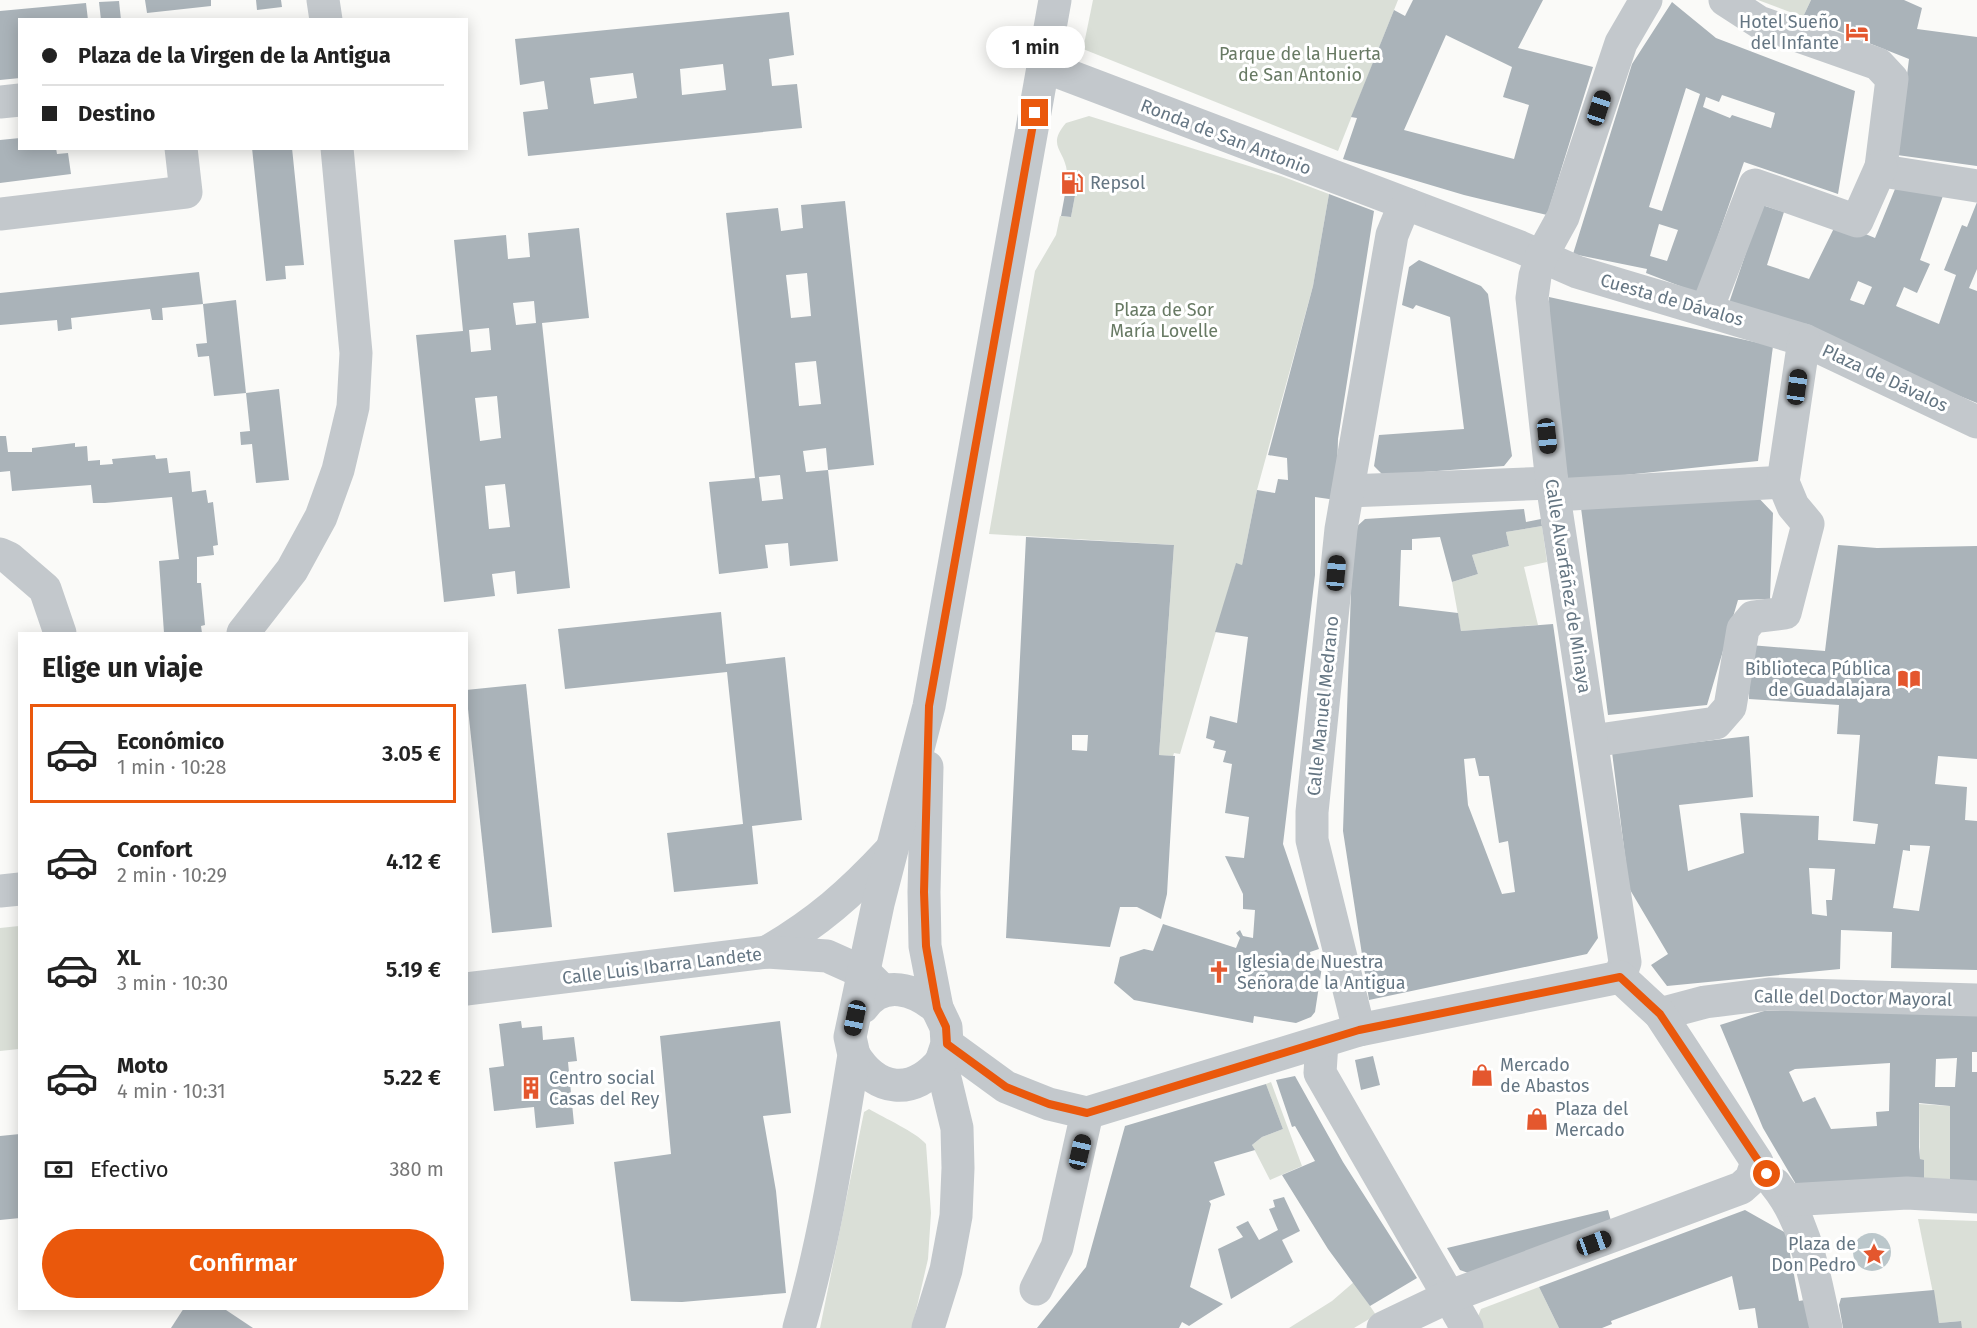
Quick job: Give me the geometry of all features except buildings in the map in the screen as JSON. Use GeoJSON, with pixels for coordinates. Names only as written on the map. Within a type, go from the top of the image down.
{"type":"FeatureCollection","features":[{"type":"Feature","properties":{"kind":"street"},"geometry":{"type":"LineString","coordinates":[[323,0],[326,18]]}},
{"type":"Feature","properties":{"kind":"street"},"geometry":{"type":"LineString","coordinates":[[944,1053],[929,1075],[913,1084],[896,1086],[878,1081],[864,1070],[854,1055],[850,1037],[855,1018],[874,982],[892,850],[929,706],[1055,0]]}},
{"type":"Feature","properties":{"kind":"street","name":"Calle Alvarfáñez de Minaya"},"geometry":{"type":"LineString","coordinates":[[1620,977],[1625,962],[1553,489],[1532,298],[1541,257],[1563,217],[1621,43],[1646,0]]}},
{"type":"Feature","properties":{"kind":"street"},"geometry":{"type":"LineString","coordinates":[[1707,309],[1755,185],[1857,221],[1881,167],[1892,79],[1878,64],[1759,22],[1725,0]]}},
{"type":"Feature","properties":{"kind":"street","name":"Ronda de San Antonio"},"geometry":{"type":"LineString","coordinates":[[1043,66],[1520,247],[1541,257]]}},
{"type":"Feature","properties":{"kind":"street"},"geometry":{"type":"LineString","coordinates":[[0,102],[18,100]]}},
{"type":"Feature","properties":{"kind":"street"},"geometry":{"type":"LineString","coordinates":[[0,213],[186,192],[181,150]]}},
{"type":"Feature","properties":{"kind":"street"},"geometry":{"type":"LineString","coordinates":[[244,632],[292,570],[321,517],[338,470],[353,407],[356,352],[337,150]]}},
{"type":"Feature","properties":{"kind":"street"},"geometry":{"type":"LineString","coordinates":[[1881,167],[1889,172],[1977,186]]}},
{"type":"Feature","properties":{"kind":"street","name":"Calle Manuel Medrano"},"geometry":{"type":"LineString","coordinates":[[1359,1030],[1312,840],[1312,812],[1341,530],[1392,236],[1401,213],[1409,206]]}},
{"type":"Feature","properties":{"kind":"street","name":"Cuesta de Dávalos"},"geometry":{"type":"LineString","coordinates":[[1541,257],[1578,272],[1804,340]]}},
{"type":"Feature","properties":{"kind":"street","name":"Plaza de Dávalos"},"geometry":{"type":"LineString","coordinates":[[1783,482],[1804,340],[1977,422]]}},
{"type":"Feature","properties":{"kind":"street"},"geometry":{"type":"LineString","coordinates":[[1348,491],[1553,489],[1783,482],[1793,506],[1808,524],[1785,613],[1753,616],[1743,629],[1730,707],[1716,723],[1592,741]]}},
{"type":"Feature","properties":{"kind":"street"},"geometry":{"type":"LineString","coordinates":[[0,554],[9,558],[45,589],[60,632]]}},
{"type":"Feature","properties":{"kind":"street"},"geometry":{"type":"LineString","coordinates":[[928,1328],[946,1270],[956,1216],[957,1187],[957,1128],[944,1053],[946,1027],[937,1008],[926,946],[924,892],[929,706]]}},
{"type":"Feature","properties":{"kind":"street"},"geometry":{"type":"LineString","coordinates":[[767,952],[806,930],[837,905],[892,850]]}},
{"type":"Feature","properties":{"kind":"street"},"geometry":{"type":"LineString","coordinates":[[0,891],[18,889]]}},
{"type":"Feature","properties":{"kind":"street","name":"Calle Luis Ibarra Landete"},"geometry":{"type":"LineString","coordinates":[[468,989],[767,952],[827,956],[874,982]]}},
{"type":"Feature","properties":{"kind":"street"},"geometry":{"type":"LineString","coordinates":[[944,1053],[1006,1087],[1049,1104],[1087,1113],[1359,1030],[1620,977],[1660,1014],[1757,1162],[1788,1200],[1806,1245],[1826,1328]]}},
{"type":"Feature","properties":{"kind":"street"},"geometry":{"type":"LineString","coordinates":[[874,982],[922,995],[937,1008]]}},
{"type":"Feature","properties":{"kind":"street","name":"Calle del Doctor Mayoral"},"geometry":{"type":"LineString","coordinates":[[1660,1014],[1705,1002],[1769,994],[1977,1000]]}},
{"type":"Feature","properties":{"kind":"street"},"geometry":{"type":"LineString","coordinates":[[1322,1042],[1320,1073],[1467,1328]]}},
{"type":"Feature","properties":{"kind":"street"},"geometry":{"type":"LineString","coordinates":[[799,1328],[812,1283],[854,1055]]}},
{"type":"Feature","properties":{"kind":"street"},"geometry":{"type":"LineString","coordinates":[[1036,1289],[1057,1247],[1087,1113]]}},
{"type":"Feature","properties":{"kind":"street"},"geometry":{"type":"LineString","coordinates":[[1383,1328],[1448,1297],[1742,1188],[1751,1179],[1757,1162]]}},
{"type":"Feature","properties":{"kind":"street"},"geometry":{"type":"LineString","coordinates":[[1788,1200],[1907,1193],[1977,1197]]}},
{"type":"Feature","properties":{"kind":"green space","name":"Parque de la Huerta de San Antonio"},"geometry":{"type":"Polygon","coordinates":[[[1093,0],[1398,0],[1338,151],[1083,49],[1093,0]]]}},
{"type":"Feature","properties":{"kind":"green space"},"geometry":{"type":"Polygon","coordinates":[[[1758,0],[1811,0],[1803,17],[1758,0]]]}},
{"type":"Feature","properties":{"kind":"green space","name":"Plaza de Sor María Lovelle"},"geometry":{"type":"Polygon","coordinates":[[[1089,116],[1281,176],[1329,194],[1313,286],[1257,490],[1242,565],[1236,564],[1180,754],[1174,753],[1173,756],[1159,755],[1174,545],[989,534],[1035,271],[1056,235],[1060,216],[1071,217],[1079,174],[1067,172],[1058,148],[1057,137],[1066,123],[1089,116]]]}},
{"type":"Feature","properties":{"kind":"green space"},"geometry":{"type":"Polygon","coordinates":[[[1542,526],[1547,562],[1524,567],[1538,625],[1461,631],[1452,582],[1478,574],[1472,555],[1509,546],[1506,532],[1542,526]]]}},
{"type":"Feature","properties":{"kind":"green space"},"geometry":{"type":"Polygon","coordinates":[[[18,926],[18,1049],[0,1051],[0,928],[18,926]]]}},
{"type":"Feature","properties":{"kind":"green space"},"geometry":{"type":"Polygon","coordinates":[[[1271,1082],[1302,1166],[1270,1180],[1252,1145],[1262,1137],[1283,1129],[1266,1084],[1271,1082]]]}},
{"type":"Feature","properties":{"kind":"green space"},"geometry":{"type":"Polygon","coordinates":[[[1919,1104],[1950,1106],[1950,1183],[1924,1182],[1924,1161],[1920,1159],[1919,1104]]]}},
{"type":"Feature","properties":{"kind":"green space"},"geometry":{"type":"Polygon","coordinates":[[[869,1109],[908,1130],[926,1144],[931,1213],[928,1259],[912,1328],[820,1328],[864,1112],[869,1109]]]}},
{"type":"Feature","properties":{"kind":"green space"},"geometry":{"type":"Polygon","coordinates":[[[1918,1219],[1977,1221],[1977,1328],[1962,1328],[1960,1321],[1939,1323],[1918,1219]]]}},
{"type":"Feature","properties":{"kind":"green space"},"geometry":{"type":"Polygon","coordinates":[[[1354,1282],[1376,1315],[1354,1328],[1289,1328],[1332,1301],[1354,1282]]]}},
{"type":"Feature","properties":{"kind":"green space"},"geometry":{"type":"Polygon","coordinates":[[[1539,1287],[1559,1328],[1482,1328],[1477,1319],[1481,1309],[1539,1287]]]}},
{"type":"Feature","properties":{"kind":"shaded area"},"geometry":{"type":"Polygon","coordinates":[[[1872,1233],[1885,1239],[1891,1252],[1885,1265],[1872,1271],[1859,1265],[1853,1252],[1859,1239],[1872,1233]]]}},
{"type":"Feature","properties":{"kind":"place","name":"Hotel Sueño del Infante"},"geometry":{"type":"Point","coordinates":[1857,32]}},
{"type":"Feature","properties":{"kind":"place","name":"Repsol"},"geometry":{"type":"Point","coordinates":[1072,183]}},
{"type":"Feature","properties":{"kind":"place","name":"Biblioteca Pública de Guadalajara"},"geometry":{"type":"Point","coordinates":[1909,679]}},
{"type":"Feature","properties":{"kind":"place","name":"Iglesia de Nuestra Señora de la Antigua"},"geometry":{"type":"Point","coordinates":[1219,972]}},
{"type":"Feature","properties":{"kind":"place","name":"Mercado de Abastos"},"geometry":{"type":"Point","coordinates":[1482,1075]}},
{"type":"Feature","properties":{"kind":"place","name":"Centro social Casas del Rey"},"geometry":{"type":"Point","coordinates":[531,1088]}},
{"type":"Feature","properties":{"kind":"place","name":"Plaza del Mercado"},"geometry":{"type":"Point","coordinates":[1537,1119]}},
{"type":"Feature","properties":{"kind":"place","name":"Plaza de Don Pedro"},"geometry":{"type":"Point","coordinates":[1874,1254]}},
{"type":"Feature","properties":{"kind":"route"},"geometry":{"type":"LineString","coordinates":[[1035,113],[929,706],[924,892],[926,946],[937,1008],[946,1027],[947,1044],[1006,1087],[1049,1104],[1087,1113],[1359,1030],[1620,977],[1638,991],[1660,1014],[1767,1174]]}}]}
